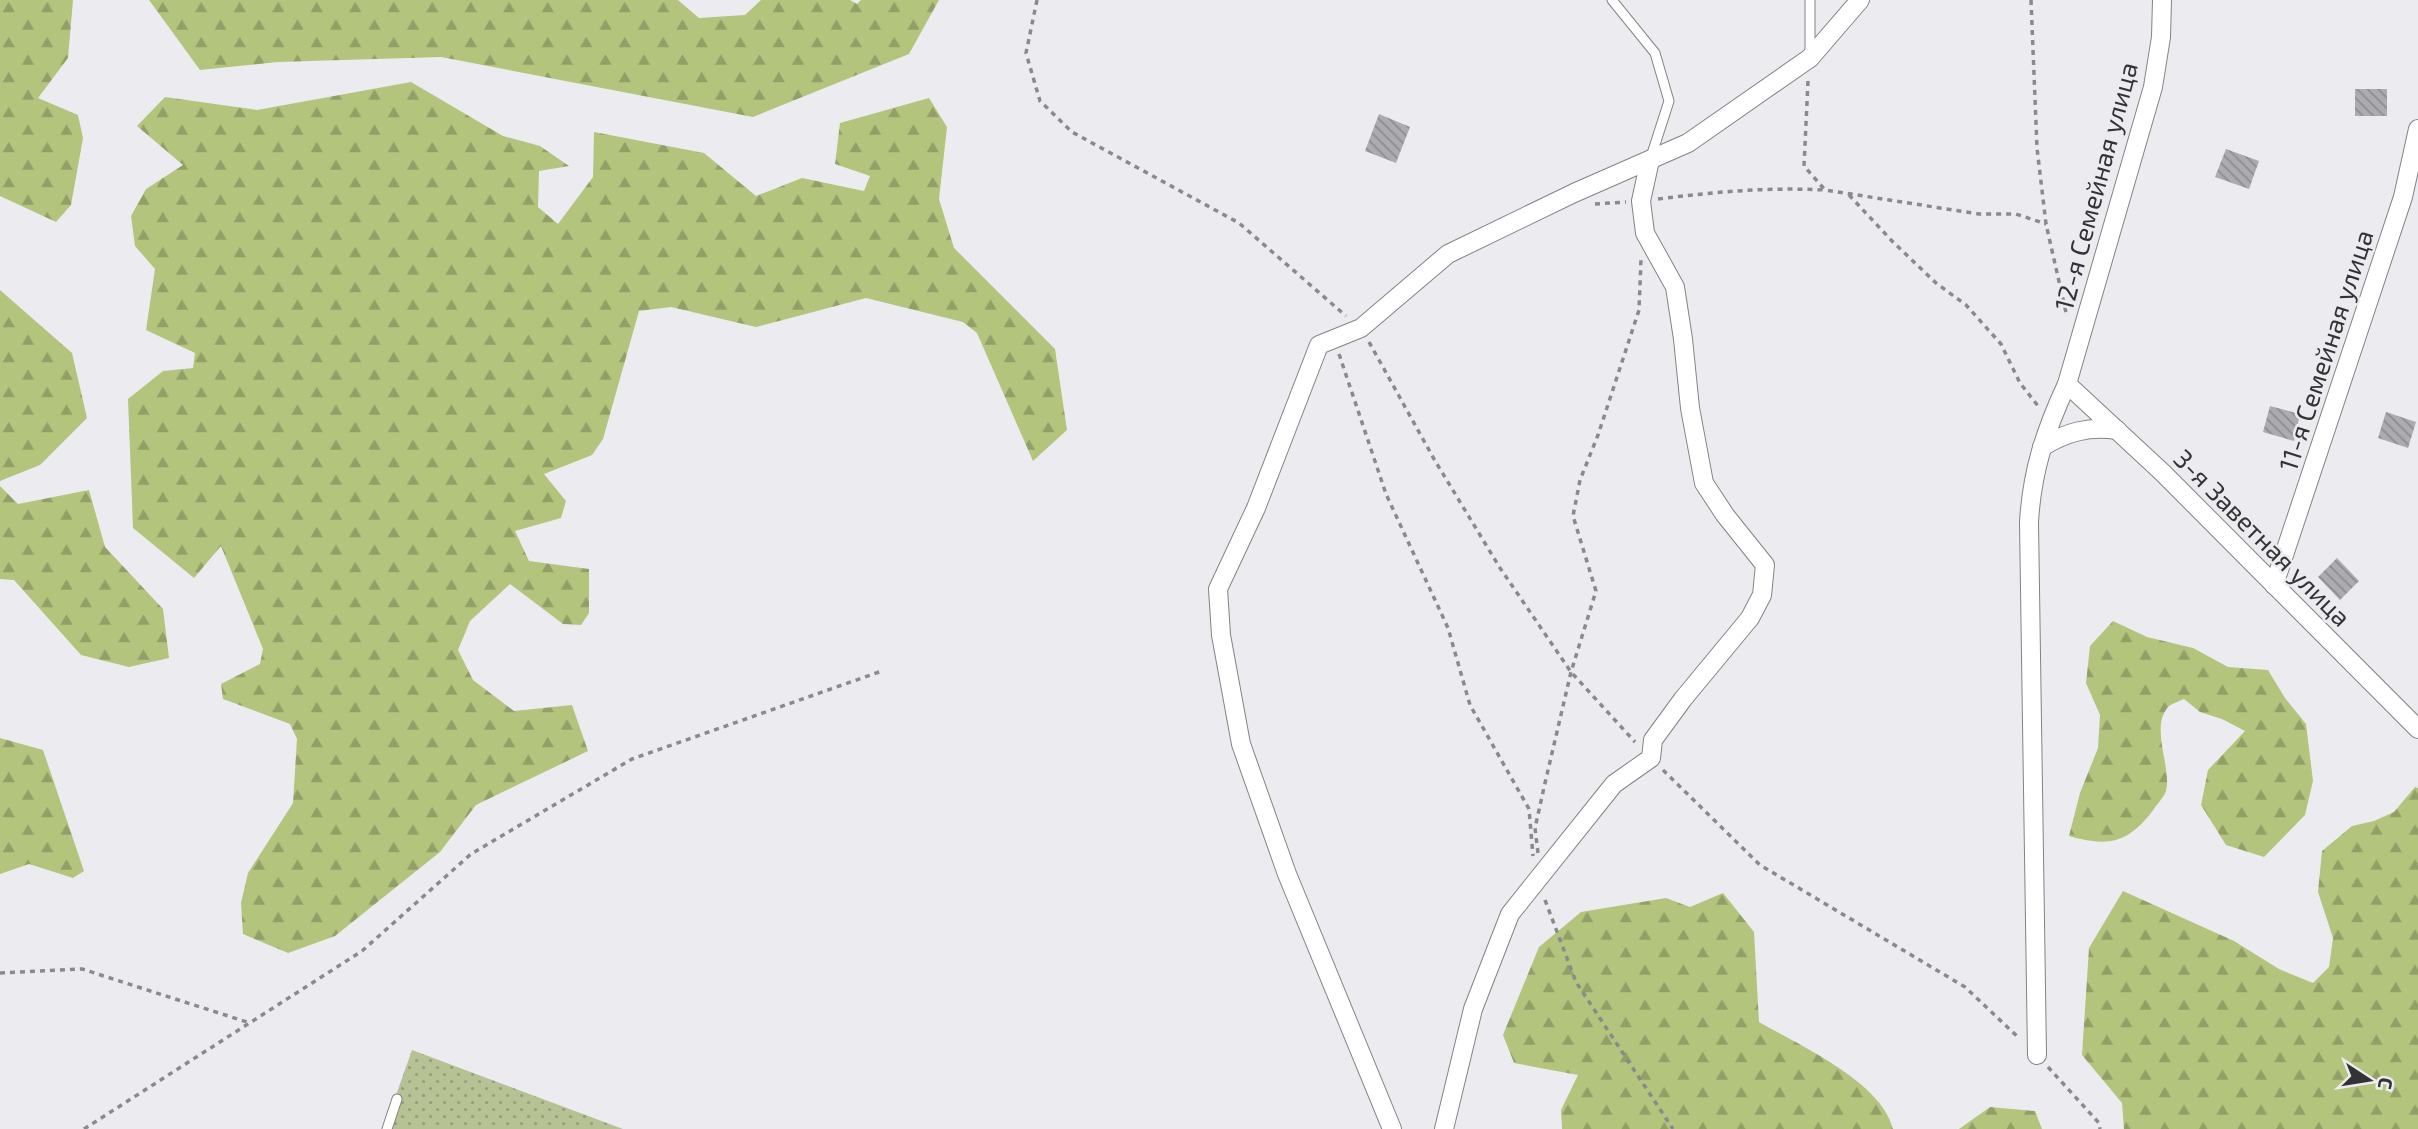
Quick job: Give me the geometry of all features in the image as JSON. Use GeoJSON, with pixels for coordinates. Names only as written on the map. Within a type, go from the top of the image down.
{"type":"FeatureCollection","features":[{"type":"Feature","properties":{"kind":"street"},"geometry":{"type":"LineString","coordinates":[[1392,1129],[1287,874],[1241,744],[1221,635],[1218,589],[1256,508],[1319,345],[1361,328],[1448,254],[1574,193],[1688,143],[1810,58],[1860,0]]}},
{"type":"Feature","properties":{"kind":"street","name":"12-я Семейная улица"},"geometry":{"type":"LineString","coordinates":[[2037,1055],[2029,522],[2031,486],[2050,420],[2067,384],[2076,355],[2154,86],[2161,37],[2162,0]]}},
{"type":"Feature","properties":{"kind":"street","name":"11-я Семейная улица"},"geometry":{"type":"LineString","coordinates":[[2274,585],[2403,197],[2418,129]]}},
{"type":"Feature","properties":{"kind":"street"},"geometry":{"type":"LineString","coordinates":[[1444,1129],[1473,1009],[1510,914],[1614,785],[1651,758],[1653,740],[1750,618],[1762,595],[1765,565],[1704,483],[1690,408],[1675,287],[1645,233],[1641,201],[1650,160]]}},
{"type":"Feature","properties":{"kind":"street","name":"3-я Заветная улица"},"geometry":{"type":"LineString","coordinates":[[2067,384],[2163,473],[2418,729]]}},
{"type":"Feature","properties":{"kind":"street"},"geometry":{"type":"LineString","coordinates":[[2042,447],[2071,432],[2089,428],[2117,430]]}},
{"type":"Feature","properties":{"kind":"lane"},"geometry":{"type":"LineString","coordinates":[[1612,0],[1656,53],[1669,101],[1650,160]]}},
{"type":"Feature","properties":{"kind":"lane"},"geometry":{"type":"LineString","coordinates":[[1810,0],[1810,58]]}},
{"type":"Feature","properties":{"kind":"lane"},"geometry":{"type":"LineString","coordinates":[[387,1129],[397,1099]]}},
{"type":"Feature","properties":{"kind":"path"},"geometry":{"type":"LineString","coordinates":[[1037,0],[1026,53],[1040,101],[1072,132],[1239,223],[1321,297],[1361,328],[1434,459],[1487,546],[1571,672],[1651,758],[1760,865],[1965,987],[2037,1055],[2101,1129]]}},
{"type":"Feature","properties":{"kind":"path"},"geometry":{"type":"LineString","coordinates":[[2031,0],[2037,148],[2046,223],[2076,355]]}},
{"type":"Feature","properties":{"kind":"path"},"geometry":{"type":"LineString","coordinates":[[1810,58],[1804,166],[1825,190]]}},
{"type":"Feature","properties":{"kind":"path"},"geometry":{"type":"LineString","coordinates":[[1592,205],[1778,187],[1848,193],[1979,214],[2016,214],[2046,223]]}},
{"type":"Feature","properties":{"kind":"path"},"geometry":{"type":"LineString","coordinates":[[1848,193],[1936,283],[1966,304],[2001,344],[2020,383],[2050,420]]}},
{"type":"Feature","properties":{"kind":"path"},"geometry":{"type":"LineString","coordinates":[[1645,233],[1640,262],[1639,310],[1598,435],[1580,480],[1573,516],[1596,591],[1571,672],[1535,828],[1539,878],[1576,982],[1673,1129]]}},
{"type":"Feature","properties":{"kind":"path"},"geometry":{"type":"LineString","coordinates":[[1334,339],[1386,494],[1448,628],[1470,705],[1529,809],[1535,873],[1539,878]]}},
{"type":"Feature","properties":{"kind":"path"},"geometry":{"type":"LineString","coordinates":[[84,1129],[362,951],[471,854],[632,759],[882,671]]}},
{"type":"Feature","properties":{"kind":"path"},"geometry":{"type":"LineString","coordinates":[[0,973],[82,969],[250,1023]]}},
{"type":"Feature","properties":{"kind":"green space"},"geometry":{"type":"Polygon","coordinates":[[[0,0],[73,0],[68,58],[38,98],[78,115],[83,138],[71,205],[56,222],[0,196],[0,0]]]}},
{"type":"Feature","properties":{"kind":"green space"},"geometry":{"type":"Polygon","coordinates":[[[149,0],[678,0],[699,18],[745,15],[761,0],[850,0],[857,4],[861,0],[939,0],[909,54],[753,117],[441,57],[278,62],[200,70],[149,0]]]}},
{"type":"Feature","properties":{"kind":"green space"},"geometry":{"type":"Polygon","coordinates":[[[411,82],[503,136],[540,146],[569,166],[539,171],[538,207],[558,224],[593,177],[594,132],[704,153],[756,196],[802,178],[864,191],[870,176],[835,164],[840,123],[929,98],[947,127],[939,199],[954,248],[1055,349],[1067,430],[1033,461],[977,333],[963,322],[866,298],[756,327],[671,307],[639,311],[603,439],[592,455],[544,474],[566,501],[561,518],[515,531],[529,561],[589,569],[589,613],[581,625],[563,624],[510,584],[470,621],[458,650],[473,680],[514,711],[572,705],[588,751],[476,805],[440,852],[335,936],[288,953],[243,934],[241,903],[248,873],[293,803],[297,739],[290,724],[223,699],[221,684],[260,664],[263,649],[221,546],[194,578],[133,528],[128,399],[163,371],[193,368],[195,353],[146,330],[155,269],[135,246],[131,216],[146,189],[183,165],[137,126],[165,97],[257,110],[411,82]]]}},
{"type":"Feature","properties":{"kind":"green space"},"geometry":{"type":"Polygon","coordinates":[[[0,290],[72,353],[87,418],[40,465],[0,481],[0,290]]]}},
{"type":"Feature","properties":{"kind":"green space"},"geometry":{"type":"Polygon","coordinates":[[[0,486],[18,504],[89,490],[105,547],[163,609],[169,658],[129,667],[81,655],[14,580],[0,579],[0,486]]]}},
{"type":"Feature","properties":{"kind":"green space"},"geometry":{"type":"Polygon","coordinates":[[[2113,621],[2147,637],[2193,648],[2228,667],[2268,670],[2285,698],[2306,724],[2313,781],[2305,815],[2264,857],[2226,845],[2201,805],[2208,770],[2245,731],[2222,719],[2200,712],[2184,699],[2169,706],[2163,715],[2161,736],[2166,791],[2144,821],[2126,836],[2106,842],[2069,836],[2080,793],[2098,748],[2100,715],[2086,683],[2090,646],[2113,621]]]}},
{"type":"Feature","properties":{"kind":"green space"},"geometry":{"type":"Polygon","coordinates":[[[0,738],[43,750],[84,871],[73,878],[29,864],[0,874],[0,738]]]}},
{"type":"Feature","properties":{"kind":"green space"},"geometry":{"type":"Polygon","coordinates":[[[2415,787],[2418,788],[2418,1129],[2124,1129],[2122,1103],[2082,1055],[2089,948],[2123,891],[2234,941],[2279,969],[2313,983],[2329,967],[2333,938],[2318,892],[2322,851],[2352,826],[2374,821],[2394,812],[2415,787]]]}},
{"type":"Feature","properties":{"kind":"green space"},"geometry":{"type":"Polygon","coordinates":[[[1723,893],[1754,932],[1759,1022],[1837,1066],[1856,1081],[1886,1112],[1893,1129],[1562,1129],[1561,1110],[1578,1075],[1514,1063],[1503,1035],[1539,947],[1581,912],[1666,898],[1690,907],[1723,893]]]}},
{"type":"Feature","properties":{"kind":"green space"},"geometry":{"type":"Polygon","coordinates":[[[412,1050],[623,1129],[384,1129],[412,1050]]]}},
{"type":"Feature","properties":{"kind":"green space"},"geometry":{"type":"Polygon","coordinates":[[[1990,1107],[2035,1111],[2042,1129],[1959,1129],[1990,1107]]]}},
{"type":"Feature","properties":{"kind":"building"},"geometry":{"type":"Polygon","coordinates":[[[2355,89],[2387,89],[2387,116],[2355,116],[2355,89]]]}},
{"type":"Feature","properties":{"kind":"building"},"geometry":{"type":"Polygon","coordinates":[[[1379,114],[1410,127],[1396,163],[1365,151],[1379,114]]]}},
{"type":"Feature","properties":{"kind":"building"},"geometry":{"type":"Polygon","coordinates":[[[2226,149],[2259,161],[2249,189],[2215,177],[2226,149]]]}},
{"type":"Feature","properties":{"kind":"building"},"geometry":{"type":"Polygon","coordinates":[[[2270,406],[2300,414],[2294,441],[2263,432],[2270,406]]]}},
{"type":"Feature","properties":{"kind":"building"},"geometry":{"type":"Polygon","coordinates":[[[2386,412],[2416,422],[2408,448],[2378,438],[2386,412]]]}},
{"type":"Feature","properties":{"kind":"building"},"geometry":{"type":"Polygon","coordinates":[[[2337,558],[2359,581],[2340,600],[2318,577],[2337,558]]]}}]}
